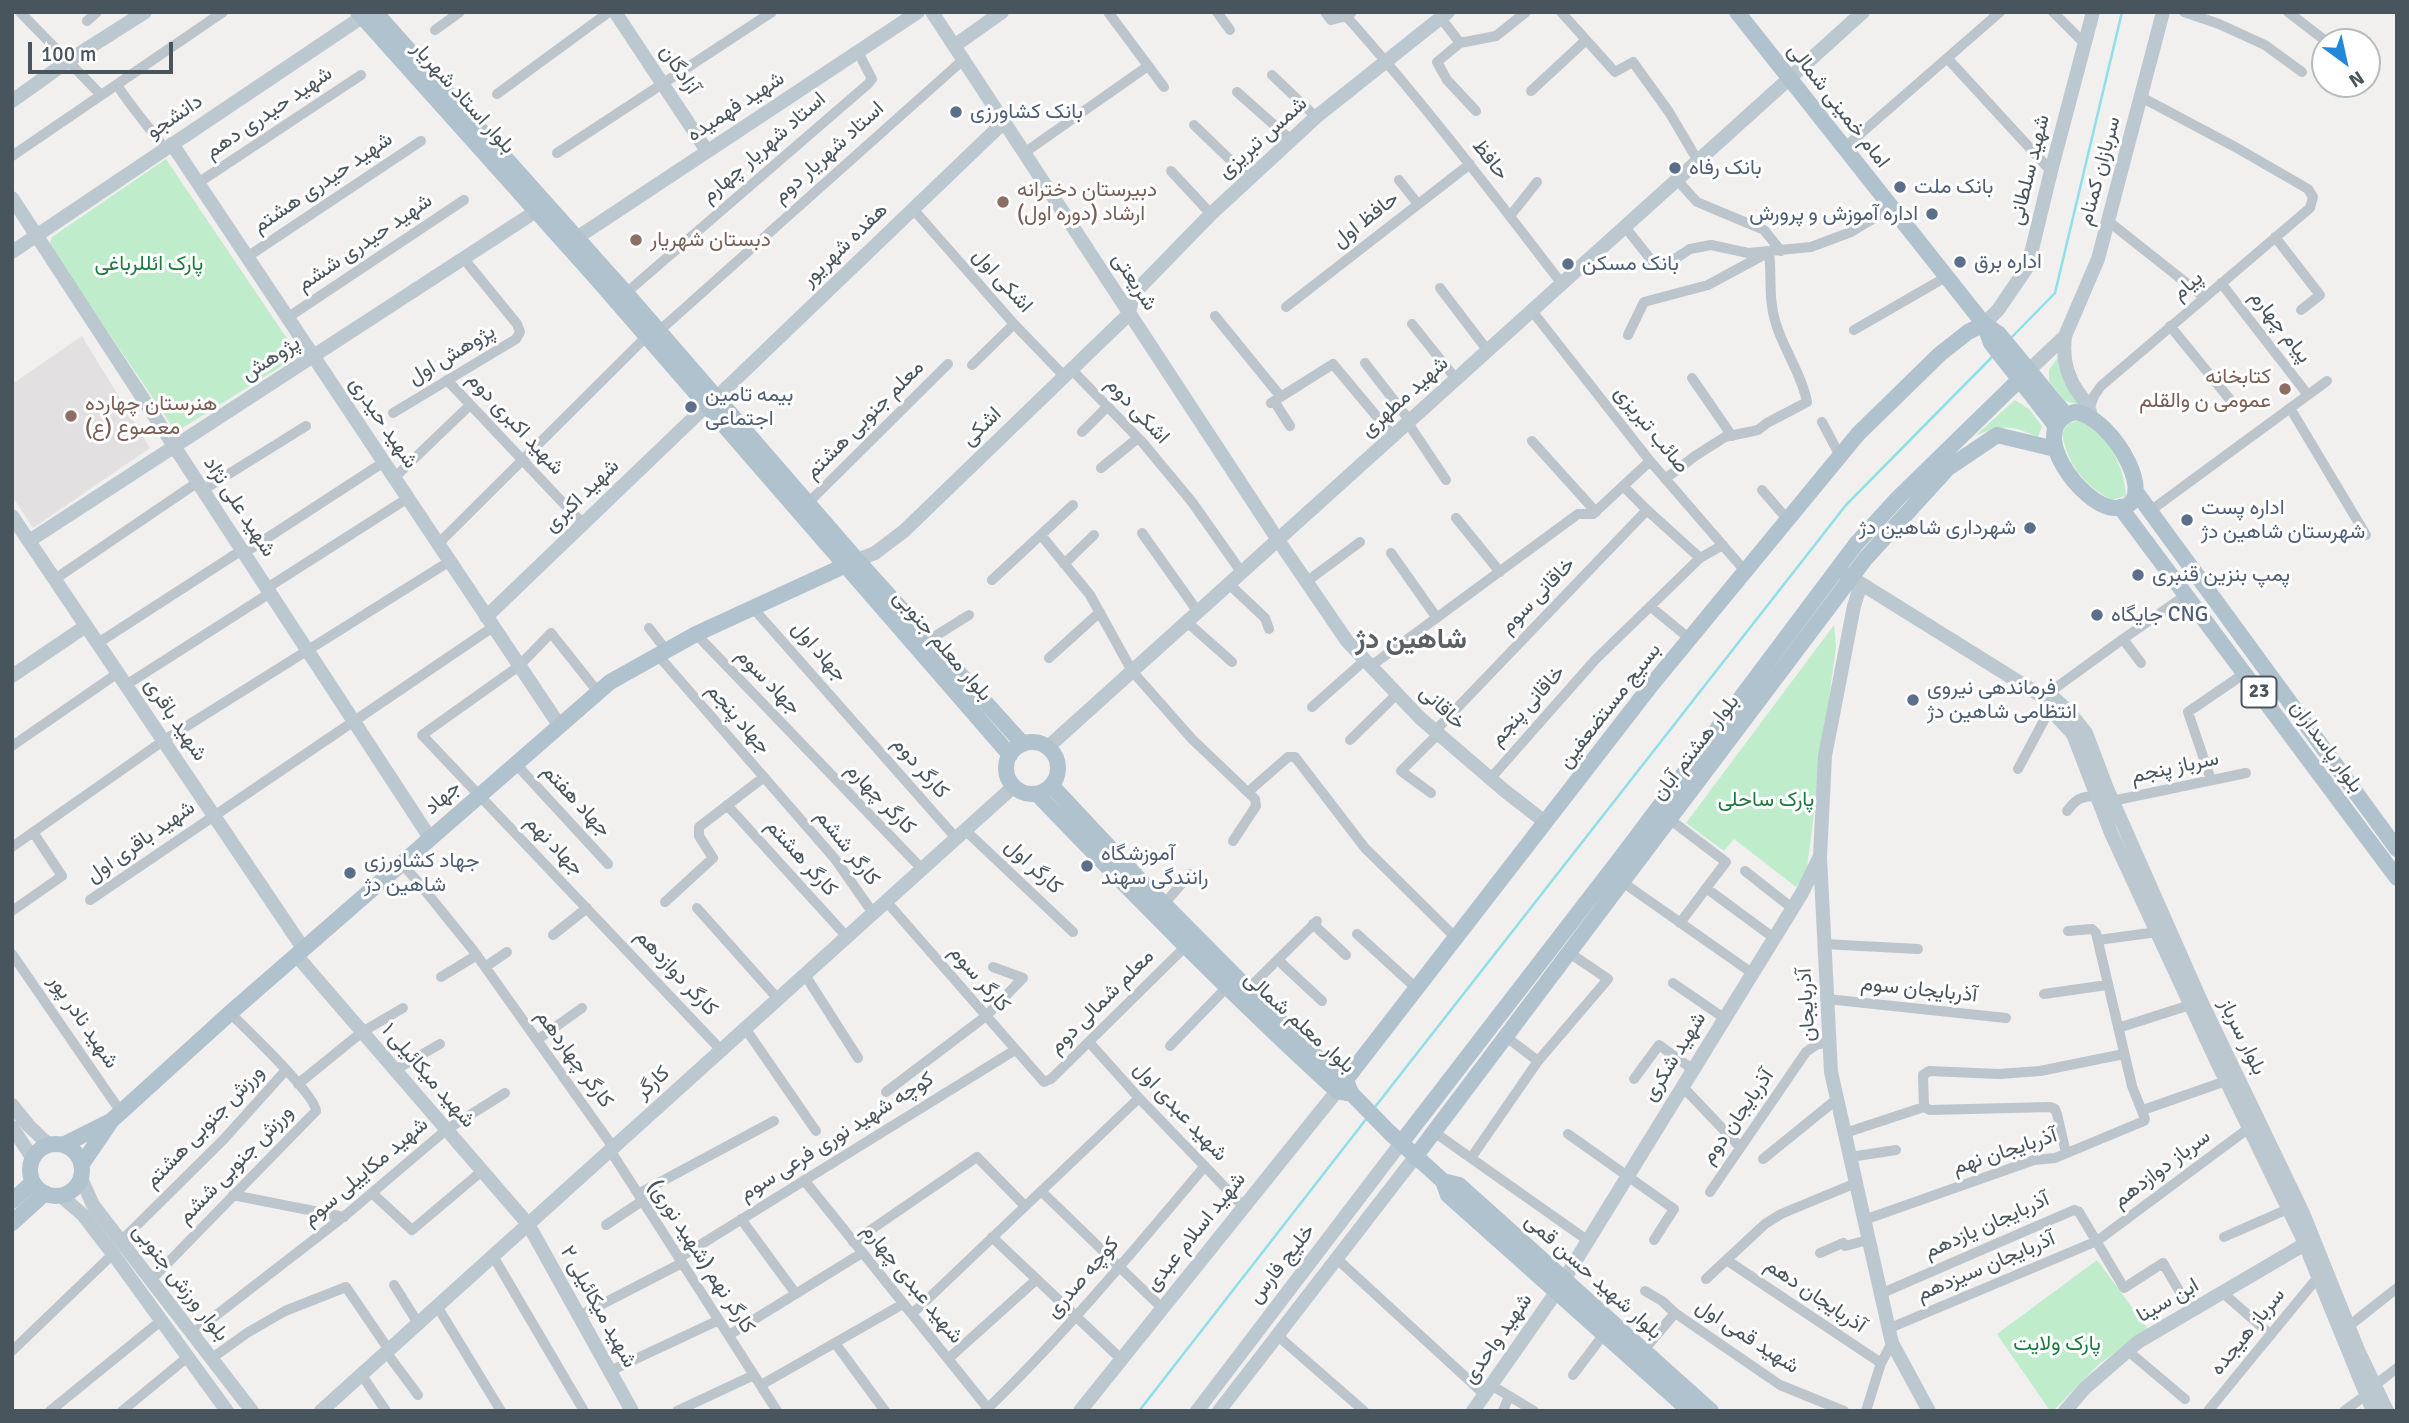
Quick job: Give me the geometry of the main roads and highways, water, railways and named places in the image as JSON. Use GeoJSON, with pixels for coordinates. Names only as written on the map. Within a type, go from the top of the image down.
{"type":"FeatureCollection","features":[{"type":"Feature","properties":{"kind":"main road","name":"بلوار استاد شهریار"},"geometry":{"type":"LineString","coordinates":[[366,13],[712,402]]}},
{"type":"Feature","properties":{"kind":"main road","name":"امام خمینی شمالی"},"geometry":{"type":"LineString","coordinates":[[1745,15],[1790,79],[2019,370]]}},
{"type":"Feature","properties":{"kind":"main road","name":"بلوار استاد شهریار"},"geometry":{"type":"LineString","coordinates":[[571,241],[626,293],[653,334]]}},
{"type":"Feature","properties":{"kind":"main road","name":"بسیج مستضعفین"},"geometry":{"type":"LineString","coordinates":[[1348,1092],[1366,1052],[1689,639],[1840,456],[1881,410],[1940,354],[1968,332],[1991,335]]}},
{"type":"Feature","properties":{"kind":"main road"},"geometry":{"type":"LineString","coordinates":[[2019,370],[2061,420],[2052,437],[2055,449],[2067,471],[2082,489],[2101,504],[2112,508],[2130,502],[2136,492]]}},
{"type":"Feature","properties":{"kind":"main road","name":"بلوار هشتم آبان"},"geometry":{"type":"LineString","coordinates":[[1850,577],[1856,544],[2019,370]]}},
{"type":"Feature","properties":{"kind":"main road","name":"بلوار معلم جنوبی"},"geometry":{"type":"LineString","coordinates":[[712,402],[808,503],[850,563],[929,640],[1023,744]]}},
{"type":"Feature","properties":{"kind":"main road","name":"بلوار معلم جنوبی"},"geometry":{"type":"LineString","coordinates":[[712,402],[1010,755]]}},
{"type":"Feature","properties":{"kind":"main road","name":"23"},"geometry":{"type":"LineString","coordinates":[[2061,420],[2075,412],[2090,412],[2119,445],[2136,481],[2136,492]]}},
{"type":"Feature","properties":{"kind":"main road","name":"بلوار هشتم آبان"},"geometry":{"type":"LineString","coordinates":[[1415,1157],[1568,952],[1615,877],[1720,738],[1866,558],[1948,468],[1997,435],[2055,449]]}},
{"type":"Feature","properties":{"kind":"main road","name":"بلوار پاسداران"},"geometry":{"type":"LineString","coordinates":[[2136,492],[2397,849]]}},
{"type":"Feature","properties":{"kind":"main road","name":"بلوار پاسداران"},"geometry":{"type":"LineString","coordinates":[[2120,507],[2397,878]]}},
{"type":"Feature","properties":{"kind":"main road","name":"جهاد"},"geometry":{"type":"LineString","coordinates":[[81,1171],[116,1116],[478,795],[610,682],[696,634],[850,563]]}},
{"type":"Feature","properties":{"kind":"main road","name":"بلوار هشتم آبان"},"geometry":{"type":"LineString","coordinates":[[1395,1138],[1668,818],[1720,738]]}},
{"type":"Feature","properties":{"kind":"main road"},"geometry":{"type":"LineString","coordinates":[[1031,742],[1048,747],[1057,761],[1056,778],[1052,786],[1037,794],[1020,792],[1013,787],[1006,771],[1010,755],[1023,744],[1031,742]]}},
{"type":"Feature","properties":{"kind":"main road","name":"بلوار معلم شمالی"},"geometry":{"type":"LineString","coordinates":[[1052,786],[1252,1000],[1348,1092]]}},
{"type":"Feature","properties":{"kind":"main road","name":"بلوار معلم شمالی"},"geometry":{"type":"LineString","coordinates":[[1037,794],[1226,988],[1252,1000],[1318,1058],[1348,1092]]}},
{"type":"Feature","properties":{"kind":"main road"},"geometry":{"type":"LineString","coordinates":[[1318,1058],[1344,1061],[1366,1052]]}},
{"type":"Feature","properties":{"kind":"main road","name":"بلوار شهید حسن قمی"},"geometry":{"type":"LineString","coordinates":[[1348,1092],[1443,1181],[1448,1195],[1644,1350],[1711,1411]]}},
{"type":"Feature","properties":{"kind":"main road","name":"جهاد"},"geometry":{"type":"LineString","coordinates":[[56,1145],[116,1116]]}},
{"type":"Feature","properties":{"kind":"main road"},"geometry":{"type":"LineString","coordinates":[[12,1201],[46,1190],[73,1189],[81,1171],[75,1152],[56,1145],[37,1152],[31,1174],[46,1190]]}},
{"type":"Feature","properties":{"kind":"main road"},"geometry":{"type":"LineString","coordinates":[[12,1223],[46,1190]]}},
{"type":"Feature","properties":{"kind":"main road","name":"بلوار شهید حسن قمی"},"geometry":{"type":"LineString","coordinates":[[1560,1285],[1604,1334],[1690,1411]]}},
{"type":"Feature","properties":{"kind":"waterway"},"geometry":{"type":"LineString","coordinates":[[2010,339],[2055,293],[2122,12]]}},
{"type":"Feature","properties":{"kind":"waterway"},"geometry":{"type":"LineString","coordinates":[[1375,1107],[1846,505],[1993,356]]}},
{"type":"Feature","properties":{"kind":"waterway"},"geometry":{"type":"LineString","coordinates":[[1139,1411],[1367,1118]]}},
{"type":"Feature","properties":{"kind":"place","name":"بانک کشاورزی"},"geometry":{"type":"Point","coordinates":[956,112]}},
{"type":"Feature","properties":{"kind":"place","name":"بانک رفاه"},"geometry":{"type":"Point","coordinates":[1675,168]}},
{"type":"Feature","properties":{"kind":"place","name":"بانک ملت"},"geometry":{"type":"Point","coordinates":[1900,187]}},
{"type":"Feature","properties":{"kind":"place","name":"دبیرستان دخترانه ارشاد (دوره اول)"},"geometry":{"type":"Point","coordinates":[1003,202]}},
{"type":"Feature","properties":{"kind":"place","name":"اداره آموزش و پرورش"},"geometry":{"type":"Point","coordinates":[1932,214]}},
{"type":"Feature","properties":{"kind":"place","name":"دبستان شهریار"},"geometry":{"type":"Point","coordinates":[636,240]}},
{"type":"Feature","properties":{"kind":"place","name":"اداره برق"},"geometry":{"type":"Point","coordinates":[1960,262]}},
{"type":"Feature","properties":{"kind":"place","name":"بانک مسکن"},"geometry":{"type":"Point","coordinates":[1568,264]}},
{"type":"Feature","properties":{"kind":"place","name":"کتابخانه عمومی ن والقلم"},"geometry":{"type":"Point","coordinates":[2285,389]}},
{"type":"Feature","properties":{"kind":"place","name":"بیمه تامین اجتماعی"},"geometry":{"type":"Point","coordinates":[691,407]}},
{"type":"Feature","properties":{"kind":"place","name":"هنرستان چهارده معصوع (ع)"},"geometry":{"type":"Point","coordinates":[71,416]}},
{"type":"Feature","properties":{"kind":"place","name":"اداره پست شهرستان شاهین دژ"},"geometry":{"type":"Point","coordinates":[2187,520]}},
{"type":"Feature","properties":{"kind":"place","name":"شهرداری شاهین دژ"},"geometry":{"type":"Point","coordinates":[2030,528]}},
{"type":"Feature","properties":{"kind":"place","name":"پمپ بنزین قنبری"},"geometry":{"type":"Point","coordinates":[2138,575]}},
{"type":"Feature","properties":{"kind":"place","name":"جایگاه CNG"},"geometry":{"type":"Point","coordinates":[2097,615]}},
{"type":"Feature","properties":{"kind":"place","name":"فرماندهی نیروی انتظامی شاهین دژ"},"geometry":{"type":"Point","coordinates":[1913,700]}},
{"type":"Feature","properties":{"kind":"place","name":"آموزشگاه رانندگی سهند"},"geometry":{"type":"Point","coordinates":[1087,866]}},
{"type":"Feature","properties":{"kind":"place","name":"جهاد کشاورزى شاهین دژ"},"geometry":{"type":"Point","coordinates":[350,873]}},
{"type":"Feature","properties":{"kind":"district","name":"شاهین دژ"},"geometry":{"type":"Point","coordinates":[1411,641]}},
{"type":"Feature","properties":{"kind":"park label","name":"پارک ائللرباغی"},"geometry":{"type":"Point","coordinates":[149,264]}},
{"type":"Feature","properties":{"kind":"park label","name":"پارک ساحلی"},"geometry":{"type":"Point","coordinates":[1766,800]}},
{"type":"Feature","properties":{"kind":"park label","name":"پارک ولایت"},"geometry":{"type":"Point","coordinates":[2057,1344]}}]}
